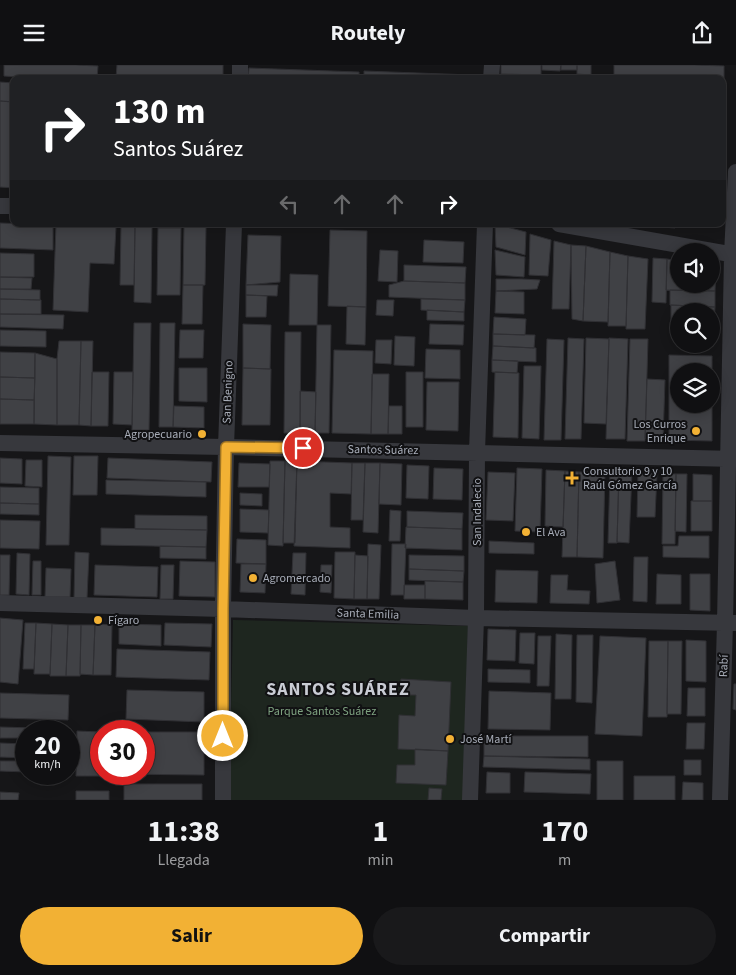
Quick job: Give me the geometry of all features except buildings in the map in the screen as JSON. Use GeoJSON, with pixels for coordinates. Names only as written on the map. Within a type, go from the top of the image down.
{"type":"FeatureCollection","features":[{"type":"Feature","properties":{"kind":"street","name":"Rabí"},"geometry":{"type":"LineString","coordinates":[[720,800],[731,623],[736,171]]}},
{"type":"Feature","properties":{"kind":"street","name":"San Benigno"},"geometry":{"type":"LineString","coordinates":[[223,800],[223,609],[226,447],[234,227]]}},
{"type":"Feature","properties":{"kind":"street","name":"San Indalecio"},"geometry":{"type":"LineString","coordinates":[[470,800],[476,618],[477,453],[485,227]]}},
{"type":"Feature","properties":{"kind":"street"},"geometry":{"type":"LineString","coordinates":[[576,227],[734,255]]}},
{"type":"Feature","properties":{"kind":"street","name":"Santos Suárez"},"geometry":{"type":"LineString","coordinates":[[0,443],[732,458]]}},
{"type":"Feature","properties":{"kind":"street","name":"Santa Emilia"},"geometry":{"type":"LineString","coordinates":[[0,603],[476,618],[731,623]]}},
{"type":"Feature","properties":{"kind":"green space","name":"Parque Santos Suárez"},"geometry":{"type":"Polygon","coordinates":[[[233,620],[468,626],[464,800],[229,800],[233,620]]]}},
{"type":"Feature","properties":{"kind":"place","name":"Los Curros Enrique"},"geometry":{"type":"Point","coordinates":[696,431]}},
{"type":"Feature","properties":{"kind":"place","name":"Agropecuario"},"geometry":{"type":"Point","coordinates":[202,434]}},
{"type":"Feature","properties":{"kind":"place","name":"Consultorio 9 y 10 Raúl Gómez García"},"geometry":{"type":"Point","coordinates":[572,478]}},
{"type":"Feature","properties":{"kind":"place","name":"El Ava"},"geometry":{"type":"Point","coordinates":[526,532]}},
{"type":"Feature","properties":{"kind":"place","name":"Agromercado"},"geometry":{"type":"Point","coordinates":[253,578]}},
{"type":"Feature","properties":{"kind":"place","name":"Fígaro"},"geometry":{"type":"Point","coordinates":[98,620]}},
{"type":"Feature","properties":{"kind":"place","name":"José Martí"},"geometry":{"type":"Point","coordinates":[450,739]}},
{"type":"Feature","properties":{"kind":"district","name":"SANTOS SUÁREZ"},"geometry":{"type":"Point","coordinates":[338,689]}},
{"type":"Feature","properties":{"kind":"route"},"geometry":{"type":"LineString","coordinates":[[223,736],[226,447],[303,448]]}}]}
